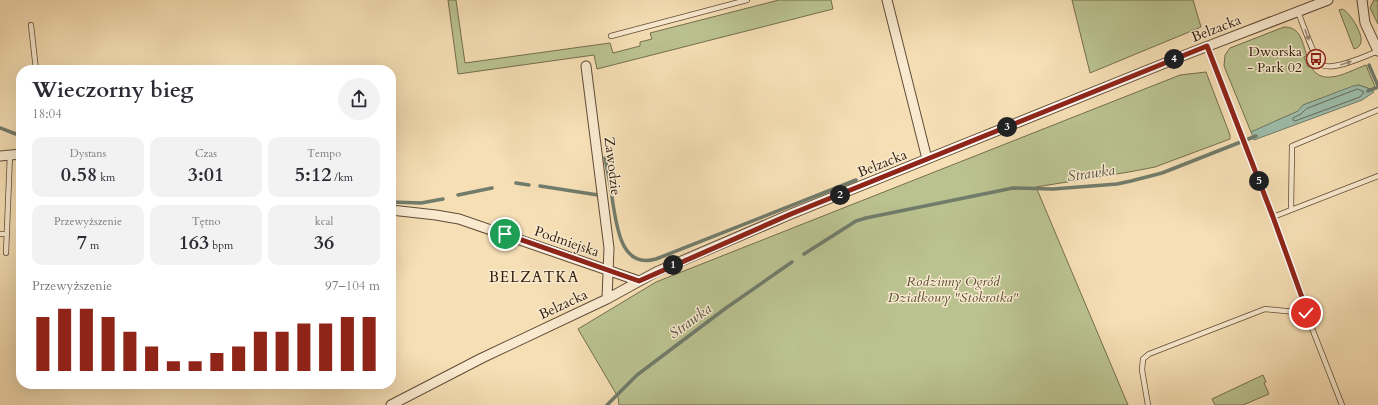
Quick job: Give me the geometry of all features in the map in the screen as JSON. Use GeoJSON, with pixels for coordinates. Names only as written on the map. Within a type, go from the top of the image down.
{"type":"FeatureCollection","features":[{"type":"Feature","properties":{"kind":"street"},"geometry":{"type":"LineString","coordinates":[[887,0],[927,159]]}},
{"type":"Feature","properties":{"kind":"street","name":"Belzacka"},"geometry":{"type":"LineString","coordinates":[[391,405],[482,358],[607,299],[639,281],[784,218],[1207,46],[1328,0]]}},
{"type":"Feature","properties":{"kind":"street"},"geometry":{"type":"LineString","coordinates":[[1362,0],[1365,23],[1378,51]]}},
{"type":"Feature","properties":{"kind":"street","name":"Zawodzie"},"geometry":{"type":"LineString","coordinates":[[586,66],[609,248],[607,299]]}},
{"type":"Feature","properties":{"kind":"street"},"geometry":{"type":"LineString","coordinates":[[0,156],[16,154]]}},
{"type":"Feature","properties":{"kind":"street","name":"Podmiejska"},"geometry":{"type":"LineString","coordinates":[[396,210],[436,214],[459,219],[639,281]]}},
{"type":"Feature","properties":{"kind":"lane"},"geometry":{"type":"LineString","coordinates":[[611,36],[747,0]]}},
{"type":"Feature","properties":{"kind":"lane"},"geometry":{"type":"LineString","coordinates":[[1298,12],[1316,59],[1326,67],[1336,66],[1378,51]]}},
{"type":"Feature","properties":{"kind":"lane"},"geometry":{"type":"LineString","coordinates":[[31,25],[35,65]]}},
{"type":"Feature","properties":{"kind":"lane"},"geometry":{"type":"LineString","coordinates":[[1207,46],[1273,217],[1304,303],[1306,313],[1342,405]]}},
{"type":"Feature","properties":{"kind":"lane"},"geometry":{"type":"LineString","coordinates":[[1291,210],[1292,146],[1378,110]]}},
{"type":"Feature","properties":{"kind":"lane"},"geometry":{"type":"LineString","coordinates":[[6,254],[10,154]]}},
{"type":"Feature","properties":{"kind":"lane"},"geometry":{"type":"LineString","coordinates":[[1273,217],[1378,176]]}},
{"type":"Feature","properties":{"kind":"lane"},"geometry":{"type":"LineString","coordinates":[[0,234],[7,234]]}},
{"type":"Feature","properties":{"kind":"lane"},"geometry":{"type":"LineString","coordinates":[[1148,405],[1142,366],[1143,359],[1149,354],[1265,310],[1306,313]]}},
{"type":"Feature","properties":{"kind":"green space"},"geometry":{"type":"Polygon","coordinates":[[[448,0],[456,0],[465,63],[610,43],[613,53],[640,46],[640,42],[652,39],[650,33],[779,0],[831,0],[833,9],[597,69],[594,55],[458,74],[448,0]]]}},
{"type":"Feature","properties":{"kind":"green space"},"geometry":{"type":"Polygon","coordinates":[[[1072,0],[1193,0],[1201,27],[1090,73],[1072,0]]]}},
{"type":"Feature","properties":{"kind":"green space"},"geometry":{"type":"Polygon","coordinates":[[[1374,0],[1378,0],[1378,24],[1370,8],[1374,0]]]}},
{"type":"Feature","properties":{"kind":"green space"},"geometry":{"type":"Polygon","coordinates":[[[1342,9],[1349,14],[1360,34],[1361,43],[1359,47],[1355,49],[1339,10],[1342,9]]]}},
{"type":"Feature","properties":{"kind":"green space"},"geometry":{"type":"Polygon","coordinates":[[[1284,27],[1294,30],[1300,36],[1307,56],[1304,57],[1308,67],[1311,67],[1316,73],[1329,77],[1337,76],[1366,65],[1375,87],[1370,89],[1359,85],[1303,105],[1299,111],[1251,132],[1224,66],[1225,55],[1230,48],[1284,27]]]}},
{"type":"Feature","properties":{"kind":"green space","name":"Rodzinny Ogród Działkowy \"Stokrotka\""},"geometry":{"type":"Polygon","coordinates":[[[1206,72],[1230,135],[1230,139],[1155,167],[1036,187],[1128,405],[619,405],[618,397],[578,329],[656,282],[1180,75],[1206,72]]]}},
{"type":"Feature","properties":{"kind":"green space"},"geometry":{"type":"Polygon","coordinates":[[[1263,375],[1266,382],[1264,383],[1269,394],[1243,405],[1215,405],[1212,399],[1263,375]]]}},
{"type":"Feature","properties":{"kind":"water"},"geometry":{"type":"Polygon","coordinates":[[[1359,85],[1374,92],[1362,100],[1254,140],[1251,132],[1298,111],[1303,105],[1359,85]]]}},
{"type":"Feature","properties":{"kind":"waterway"},"geometry":{"type":"LineString","coordinates":[[1369,65],[1378,86]]}},
{"type":"Feature","properties":{"kind":"waterway","name":"Strawka"},"geometry":{"type":"LineString","coordinates":[[1368,91],[1378,87]]}},
{"type":"Feature","properties":{"kind":"waterway"},"geometry":{"type":"LineString","coordinates":[[0,128],[16,134]]}},
{"type":"Feature","properties":{"kind":"waterway","name":"Strawka"},"geometry":{"type":"LineString","coordinates":[[804,254],[856,221],[866,218],[1013,188],[1053,189],[1117,184],[1162,173],[1256,136]]}},
{"type":"Feature","properties":{"kind":"waterway"},"geometry":{"type":"LineString","coordinates":[[605,158],[619,234],[628,252],[635,258],[644,260],[656,259],[856,180]]}},
{"type":"Feature","properties":{"kind":"waterway"},"geometry":{"type":"LineString","coordinates":[[516,183],[529,185]]}},
{"type":"Feature","properties":{"kind":"waterway"},"geometry":{"type":"LineString","coordinates":[[540,186],[598,195]]}},
{"type":"Feature","properties":{"kind":"waterway"},"geometry":{"type":"LineString","coordinates":[[458,195],[492,188]]}},
{"type":"Feature","properties":{"kind":"waterway"},"geometry":{"type":"LineString","coordinates":[[396,202],[421,203],[443,199]]}},
{"type":"Feature","properties":{"kind":"waterway","name":"Strawka"},"geometry":{"type":"LineString","coordinates":[[607,405],[637,375],[726,308],[792,262]]}},
{"type":"Feature","properties":{"kind":"place","name":"Dworska - Park 02"},"geometry":{"type":"Point","coordinates":[1316,59]}},
{"type":"Feature","properties":{"kind":"district","name":"BELZATKA"},"geometry":{"type":"Point","coordinates":[534,277]}},
{"type":"Feature","properties":{"kind":"route"},"geometry":{"type":"LineString","coordinates":[[505,234],[639,281],[656,272],[791,214],[1207,46],[1273,217],[1304,303],[1306,313]]}}]}
